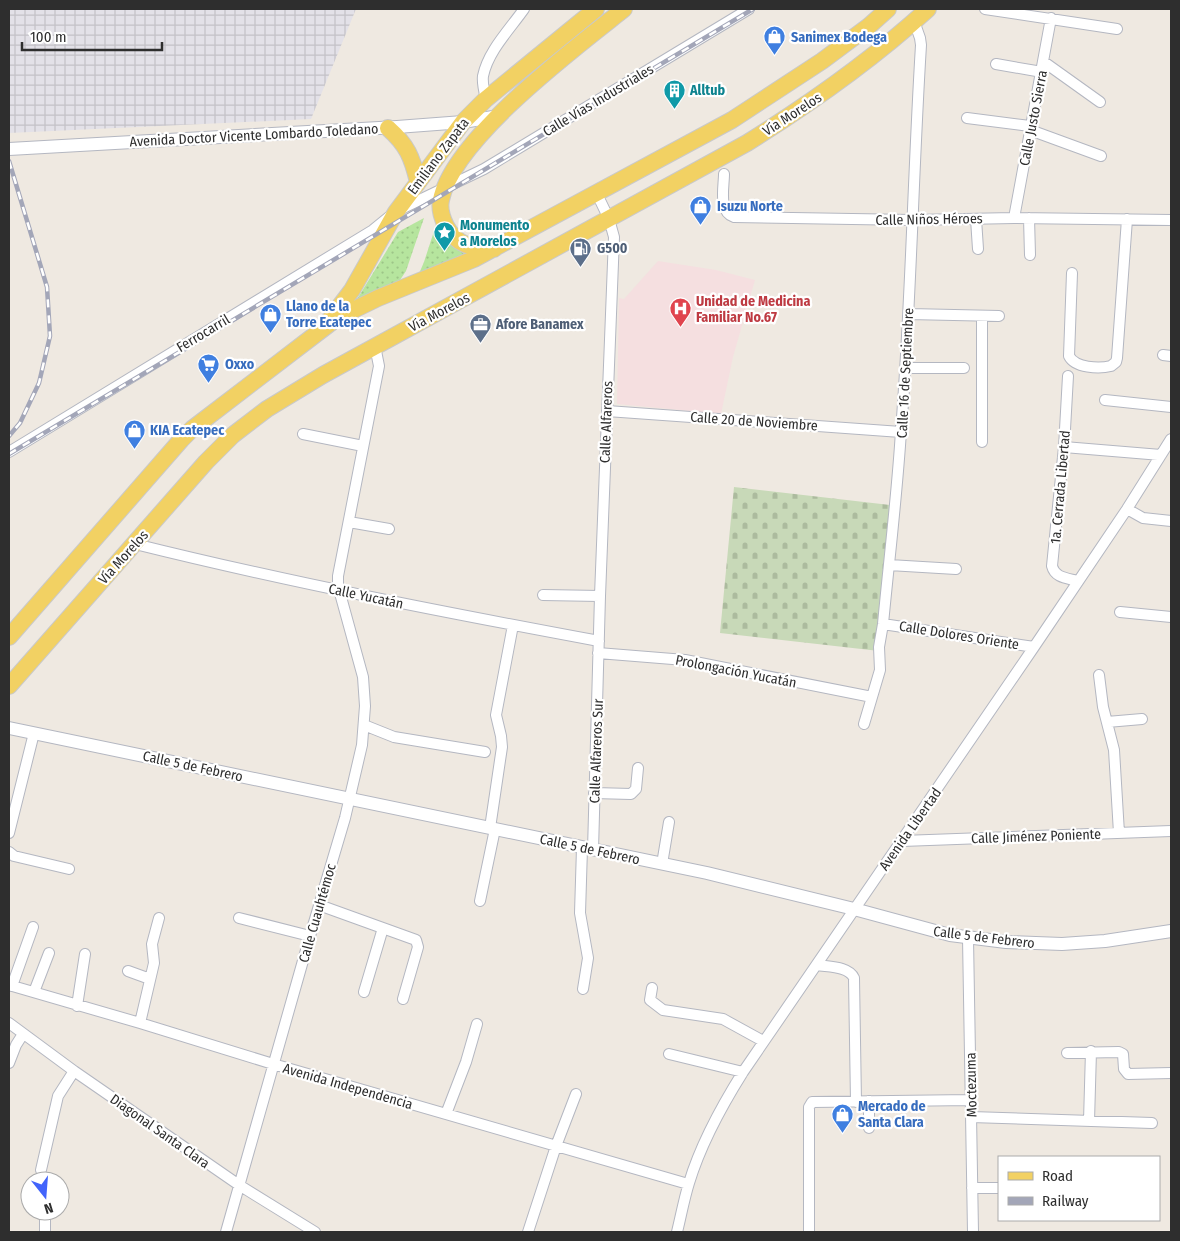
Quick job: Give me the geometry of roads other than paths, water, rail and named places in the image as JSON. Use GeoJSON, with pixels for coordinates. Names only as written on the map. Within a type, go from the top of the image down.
{"type":"FeatureCollection","features":[{"type":"Feature","properties":{"kind":"main road","name":"Emiliano Zapata"},"geometry":{"type":"LineString","coordinates":[[315,335],[336,313],[352,290],[396,212],[462,122],[486,99],[596,9]]}},
{"type":"Feature","properties":{"kind":"main road","name":"Emiliano Zapata"},"geometry":{"type":"LineString","coordinates":[[494,249],[475,248],[464,245],[454,238],[443,220],[440,201],[453,172],[467,150],[499,116],[538,79],[624,9]]}},
{"type":"Feature","properties":{"kind":"main road","name":"Vía Morelos"},"geometry":{"type":"LineString","coordinates":[[9,637],[192,429],[337,318],[355,308],[456,267],[494,249],[732,120],[822,62],[888,9]]}},
{"type":"Feature","properties":{"kind":"main road","name":"Vía Morelos"},"geometry":{"type":"LineString","coordinates":[[9,686],[206,462],[233,435],[266,409],[375,346],[747,142],[793,114],[851,73],[928,9]]}},
{"type":"Feature","properties":{"kind":"main road"},"geometry":{"type":"LineString","coordinates":[[388,128],[399,138],[409,152],[418,182]]}},
{"type":"Feature","properties":{"kind":"street"},"geometry":{"type":"LineString","coordinates":[[486,99],[483,77],[487,64],[524,9]]}},
{"type":"Feature","properties":{"kind":"street","name":"Calle Vías Industriales"},"geometry":{"type":"LineString","coordinates":[[396,212],[484,169],[749,9]]}},
{"type":"Feature","properties":{"kind":"street"},"geometry":{"type":"LineString","coordinates":[[985,9],[1117,29]]}},
{"type":"Feature","properties":{"kind":"street","name":"Calle Justo Sierra"},"geometry":{"type":"LineString","coordinates":[[1014,218],[1051,18]]}},
{"type":"Feature","properties":{"kind":"street","name":"Calle 16 de Septiembre"},"geometry":{"type":"LineString","coordinates":[[864,724],[880,670],[879,647],[883,624],[901,432],[909,314],[921,45],[914,21]]}},
{"type":"Feature","properties":{"kind":"street"},"geometry":{"type":"LineString","coordinates":[[996,64],[1043,67],[1100,102]]}},
{"type":"Feature","properties":{"kind":"street","name":"Avenida Doctor Vicente Lombardo Toledano"},"geometry":{"type":"LineString","coordinates":[[9,149],[388,128],[462,122],[499,116]]}},
{"type":"Feature","properties":{"kind":"street"},"geometry":{"type":"LineString","coordinates":[[968,118],[1030,128],[1101,156]]}},
{"type":"Feature","properties":{"kind":"street","name":"Calle Niños Héroes"},"geometry":{"type":"LineString","coordinates":[[724,174],[724,206],[727,213],[734,217],[912,220],[976,218],[1171,220]]}},
{"type":"Feature","properties":{"kind":"street","name":"Calle Alfareros"},"geometry":{"type":"LineString","coordinates":[[597,194],[609,219],[614,237],[598,652]]}},
{"type":"Feature","properties":{"kind":"street","name":"Ferrocarril"},"geometry":{"type":"LineString","coordinates":[[9,452],[373,230],[396,212]]}},
{"type":"Feature","properties":{"kind":"street"},"geometry":{"type":"LineString","coordinates":[[976,218],[978,249]]}},
{"type":"Feature","properties":{"kind":"street"},"geometry":{"type":"LineString","coordinates":[[1029,218],[1030,255]]}},
{"type":"Feature","properties":{"kind":"street"},"geometry":{"type":"LineString","coordinates":[[1072,273],[1069,356],[1071,360],[1081,365],[1111,366],[1116,362],[1117,358],[1127,219]]}},
{"type":"Feature","properties":{"kind":"street"},"geometry":{"type":"LineString","coordinates":[[909,314],[999,316]]}},
{"type":"Feature","properties":{"kind":"street"},"geometry":{"type":"LineString","coordinates":[[982,316],[982,442]]}},
{"type":"Feature","properties":{"kind":"street","name":"Calle Cuauhtémoc"},"geometry":{"type":"LineString","coordinates":[[226,1232],[351,798],[364,725],[363,677],[339,590],[338,576],[380,366],[375,346]]}},
{"type":"Feature","properties":{"kind":"street"},"geometry":{"type":"LineString","coordinates":[[905,368],[964,368]]}},
{"type":"Feature","properties":{"kind":"street","name":"1a. Cerrada Libertad"},"geometry":{"type":"LineString","coordinates":[[1068,376],[1064,447],[1052,566],[1058,576],[1078,581]]}},
{"type":"Feature","properties":{"kind":"street"},"geometry":{"type":"LineString","coordinates":[[1105,400],[1171,407]]}},
{"type":"Feature","properties":{"kind":"street","name":"Calle 20 de Noviembre"},"geometry":{"type":"LineString","coordinates":[[607,411],[901,432]]}},
{"type":"Feature","properties":{"kind":"street"},"geometry":{"type":"LineString","coordinates":[[303,434],[363,446]]}},
{"type":"Feature","properties":{"kind":"street","name":"Avenida Libertad"},"geometry":{"type":"LineString","coordinates":[[677,1232],[688,1184],[698,1155],[710,1128],[743,1072],[1034,647],[1127,509],[1171,439]]}},
{"type":"Feature","properties":{"kind":"street"},"geometry":{"type":"LineString","coordinates":[[1064,447],[1161,455]]}},
{"type":"Feature","properties":{"kind":"street"},"geometry":{"type":"LineString","coordinates":[[1127,509],[1143,518],[1171,521]]}},
{"type":"Feature","properties":{"kind":"street"},"geometry":{"type":"LineString","coordinates":[[349,522],[390,529]]}},
{"type":"Feature","properties":{"kind":"street","name":"Calle Yucatán"},"geometry":{"type":"LineString","coordinates":[[135,544],[225,566],[339,590],[599,641]]}},
{"type":"Feature","properties":{"kind":"street"},"geometry":{"type":"LineString","coordinates":[[889,565],[956,569]]}},
{"type":"Feature","properties":{"kind":"street"},"geometry":{"type":"LineString","coordinates":[[543,596],[600,596]]}},
{"type":"Feature","properties":{"kind":"street"},"geometry":{"type":"LineString","coordinates":[[1120,612],[1171,617]]}},
{"type":"Feature","properties":{"kind":"street","name":"Calle Dolores Oriente"},"geometry":{"type":"LineString","coordinates":[[883,624],[1034,647]]}},
{"type":"Feature","properties":{"kind":"street"},"geometry":{"type":"LineString","coordinates":[[480,901],[493,828],[502,747],[502,736],[496,715],[513,625]]}},
{"type":"Feature","properties":{"kind":"street","name":"Prolongación Yucatán"},"geometry":{"type":"LineString","coordinates":[[598,652],[685,660],[872,697]]}},
{"type":"Feature","properties":{"kind":"street","name":"Calle Alfareros Sur"},"geometry":{"type":"LineString","coordinates":[[583,988],[588,958],[580,913],[594,793],[598,652]]}},
{"type":"Feature","properties":{"kind":"street"},"geometry":{"type":"LineString","coordinates":[[1099,675],[1114,750],[1119,833]]}},
{"type":"Feature","properties":{"kind":"street"},"geometry":{"type":"LineString","coordinates":[[1107,722],[1142,719]]}},
{"type":"Feature","properties":{"kind":"street"},"geometry":{"type":"LineString","coordinates":[[364,725],[394,737],[485,752]]}},
{"type":"Feature","properties":{"kind":"street","name":"Calle 5 de Febrero"},"geometry":{"type":"LineString","coordinates":[[9,728],[662,864],[767,887],[924,929],[968,938],[1006,942],[1062,944],[1105,941],[1171,932]]}},
{"type":"Feature","properties":{"kind":"street"},"geometry":{"type":"LineString","coordinates":[[9,833],[34,733]]}},
{"type":"Feature","properties":{"kind":"street"},"geometry":{"type":"LineString","coordinates":[[594,793],[631,794],[636,789],[638,768]]}},
{"type":"Feature","properties":{"kind":"street"},"geometry":{"type":"LineString","coordinates":[[662,864],[669,822]]}},
{"type":"Feature","properties":{"kind":"street","name":"Calle Jiménez Poniente"},"geometry":{"type":"LineString","coordinates":[[902,841],[1171,831]]}},
{"type":"Feature","properties":{"kind":"street"},"geometry":{"type":"LineString","coordinates":[[9,852],[14,856],[69,869]]}},
{"type":"Feature","properties":{"kind":"street"},"geometry":{"type":"LineString","coordinates":[[319,905],[413,938],[418,944],[403,999]]}},
{"type":"Feature","properties":{"kind":"street"},"geometry":{"type":"LineString","coordinates":[[140,1023],[154,964],[152,944],[159,918]]}},
{"type":"Feature","properties":{"kind":"street"},"geometry":{"type":"LineString","coordinates":[[239,918],[310,936]]}},
{"type":"Feature","properties":{"kind":"street"},"geometry":{"type":"LineString","coordinates":[[10,986],[33,927]]}},
{"type":"Feature","properties":{"kind":"street"},"geometry":{"type":"LineString","coordinates":[[364,992],[383,928]]}},
{"type":"Feature","properties":{"kind":"street","name":"Moctezuma"},"geometry":{"type":"LineString","coordinates":[[968,938],[973,1232]]}},
{"type":"Feature","properties":{"kind":"street"},"geometry":{"type":"LineString","coordinates":[[34,992],[49,954]]}},
{"type":"Feature","properties":{"kind":"street"},"geometry":{"type":"LineString","coordinates":[[77,1006],[85,954]]}},
{"type":"Feature","properties":{"kind":"street"},"geometry":{"type":"LineString","coordinates":[[816,965],[847,970],[854,978],[856,1102]]}},
{"type":"Feature","properties":{"kind":"street"},"geometry":{"type":"LineString","coordinates":[[128,971],[150,979]]}},
{"type":"Feature","properties":{"kind":"street","name":"Avenida Independencia"},"geometry":{"type":"LineString","coordinates":[[10,986],[688,1184]]}},
{"type":"Feature","properties":{"kind":"street"},"geometry":{"type":"LineString","coordinates":[[652,988],[650,1000],[661,1010],[723,1019],[763,1041]]}},
{"type":"Feature","properties":{"kind":"street","name":"Diagonal Santa Clara"},"geometry":{"type":"LineString","coordinates":[[9,1023],[74,1071],[239,1185],[315,1232]]}},
{"type":"Feature","properties":{"kind":"street"},"geometry":{"type":"LineString","coordinates":[[446,1114],[466,1062],[477,1024]]}},
{"type":"Feature","properties":{"kind":"street"},"geometry":{"type":"LineString","coordinates":[[9,1063],[16,1045],[23,1034]]}},
{"type":"Feature","properties":{"kind":"street"},"geometry":{"type":"LineString","coordinates":[[1067,1053],[1091,1051],[1121,1053],[1124,1068],[1128,1074],[1171,1072]]}},
{"type":"Feature","properties":{"kind":"street"},"geometry":{"type":"LineString","coordinates":[[1089,1121],[1091,1051]]}},
{"type":"Feature","properties":{"kind":"street"},"geometry":{"type":"LineString","coordinates":[[669,1054],[743,1072]]}},
{"type":"Feature","properties":{"kind":"street"},"geometry":{"type":"LineString","coordinates":[[41,1170],[58,1096],[74,1071]]}},
{"type":"Feature","properties":{"kind":"street"},"geometry":{"type":"LineString","coordinates":[[528,1232],[556,1146],[576,1094]]}},
{"type":"Feature","properties":{"kind":"street"},"geometry":{"type":"LineString","coordinates":[[809,1232],[809,1107],[812,1102],[971,1100]]}},
{"type":"Feature","properties":{"kind":"street"},"geometry":{"type":"LineString","coordinates":[[869,1101],[869,1128]]}},
{"type":"Feature","properties":{"kind":"street"},"geometry":{"type":"LineString","coordinates":[[971,1117],[1152,1124]]}},
{"type":"Feature","properties":{"kind":"street"},"geometry":{"type":"LineString","coordinates":[[972,1188],[998,1188]]}},
{"type":"Feature","properties":{"kind":"railway"},"geometry":{"type":"LineString","coordinates":[[9,454],[753,9]]}},
{"type":"Feature","properties":{"kind":"railway"},"geometry":{"type":"LineString","coordinates":[[9,161],[47,287],[50,336],[39,383],[20,423],[9,436]]}},
{"type":"Feature","properties":{"kind":"place","name":"Sanimex Bodega"},"geometry":{"type":"Point","coordinates":[775,56]}},
{"type":"Feature","properties":{"kind":"place","name":"Alltub"},"geometry":{"type":"Point","coordinates":[674,109]}},
{"type":"Feature","properties":{"kind":"place","name":"Isuzu Norte"},"geometry":{"type":"Point","coordinates":[701,225]}},
{"type":"Feature","properties":{"kind":"place","name":"Monumento a Morelos"},"geometry":{"type":"Point","coordinates":[444,252]}},
{"type":"Feature","properties":{"kind":"place","name":"G500"},"geometry":{"type":"Point","coordinates":[581,267]}},
{"type":"Feature","properties":{"kind":"place","name":"Unidad de Medicina Familiar No.67"},"geometry":{"type":"Point","coordinates":[680,328]}},
{"type":"Feature","properties":{"kind":"place","name":"Llano de la Torre Ecatepec"},"geometry":{"type":"Point","coordinates":[270,333]}},
{"type":"Feature","properties":{"kind":"place","name":"Afore Banamex"},"geometry":{"type":"Point","coordinates":[480,343]}},
{"type":"Feature","properties":{"kind":"place","name":"Oxxo"},"geometry":{"type":"Point","coordinates":[209,383]}},
{"type":"Feature","properties":{"kind":"place","name":"KIA Ecatepec"},"geometry":{"type":"Point","coordinates":[134,449]}},
{"type":"Feature","properties":{"kind":"place","name":"Mercado de Santa Clara"},"geometry":{"type":"Point","coordinates":[842,1133]}}]}
